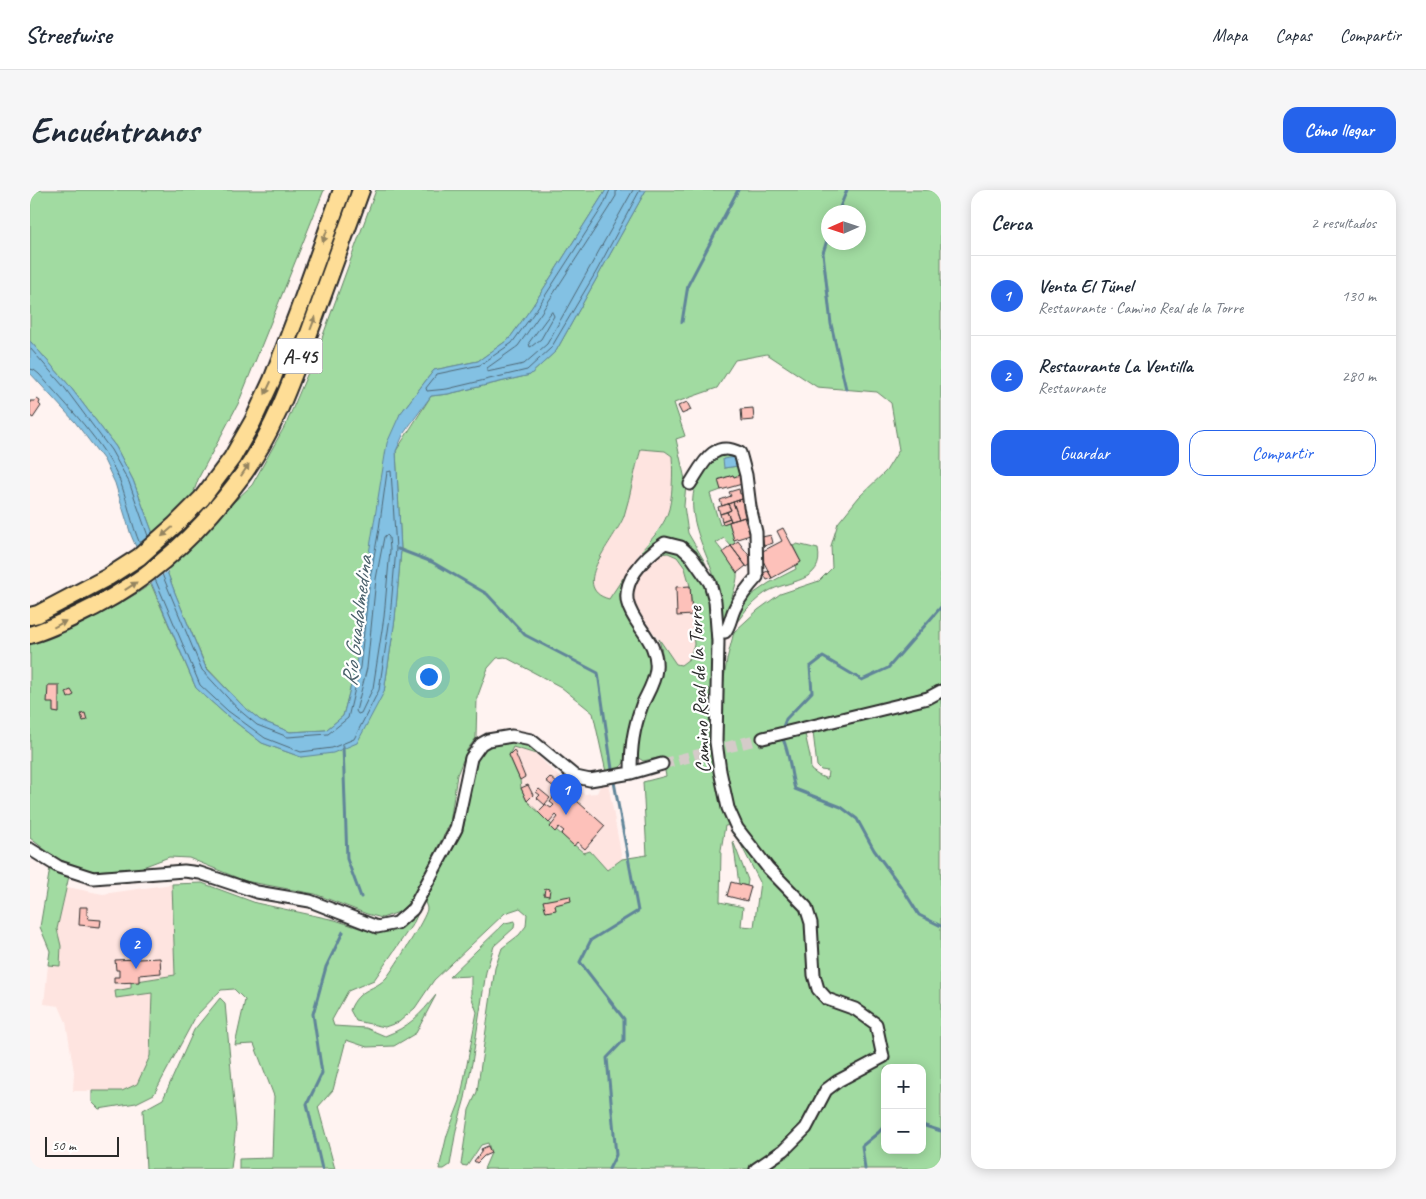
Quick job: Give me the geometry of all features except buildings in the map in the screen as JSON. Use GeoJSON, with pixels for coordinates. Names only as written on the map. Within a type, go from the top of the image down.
{"type":"FeatureCollection","features":[{"type":"Feature","properties":{"kind":"highway","name":"A-45"},"geometry":{"type":"LineString","coordinates":[[30,616],[38,614],[108,577],[139,557],[202,498],[232,458],[253,421],[272,380],[342,190]]}},
{"type":"Feature","properties":{"kind":"highway","name":"A-45"},"geometry":{"type":"LineString","coordinates":[[30,635],[50,629],[117,595],[149,574],[176,551],[215,509],[244,472],[275,417],[292,377],[361,190]]}},
{"type":"Feature","properties":{"kind":"street"},"geometry":{"type":"LineString","coordinates":[[690,484],[704,462],[714,451],[727,449],[740,453],[756,532],[757,576],[735,606],[725,632]]}},
{"type":"Feature","properties":{"kind":"street","name":"Camino Real de la Torre"},"geometry":{"type":"LineString","coordinates":[[631,773],[634,730],[656,671],[656,659],[653,648],[630,611],[626,600],[626,590],[631,578],[643,560],[650,552],[665,543],[681,547],[691,556],[710,583],[716,601],[718,641],[716,742],[720,771],[731,814],[737,828],[768,868],[806,907],[811,923],[814,975],[818,989],[827,999],[855,1009],[876,1024],[883,1057],[838,1080],[826,1090],[806,1128],[784,1150],[756,1169]]}},
{"type":"Feature","properties":{"kind":"street"},"geometry":{"type":"LineString","coordinates":[[763,738],[928,698],[941,692]]}},
{"type":"Feature","properties":{"kind":"street"},"geometry":{"type":"LineString","coordinates":[[30,849],[59,867],[93,878],[184,871],[200,873],[257,892],[310,901],[377,927],[397,923],[413,909],[456,829],[471,758],[481,744],[488,740],[512,736],[531,740],[576,777],[590,780],[631,773],[662,764]]}},
{"type":"Feature","properties":{"kind":"shaded area"},"geometry":{"type":"Polygon","coordinates":[[[641,449],[664,451],[672,456],[674,472],[668,514],[609,599],[599,596],[593,589],[593,576],[597,562],[624,518],[641,449]]]}},
{"type":"Feature","properties":{"kind":"shaded area"},"geometry":{"type":"Polygon","coordinates":[[[668,553],[677,557],[685,568],[690,586],[694,645],[689,659],[681,665],[676,664],[643,618],[634,602],[632,592],[636,579],[649,560],[658,554],[668,553]]]}},
{"type":"Feature","properties":{"kind":"shaded area"},"geometry":{"type":"Polygon","coordinates":[[[513,747],[536,754],[574,789],[585,794],[597,793],[601,784],[608,783],[622,859],[607,870],[590,851],[584,853],[557,830],[555,832],[550,827],[551,825],[527,801],[509,755],[513,747]]]}},
{"type":"Feature","properties":{"kind":"shaded area"},"geometry":{"type":"Polygon","coordinates":[[[172,884],[175,975],[132,982],[132,988],[117,997],[152,993],[150,1056],[137,1084],[122,1091],[73,1091],[74,1072],[66,1022],[59,1006],[44,1004],[48,965],[60,965],[61,947],[57,929],[67,887],[103,894],[172,884]]]}},
{"type":"Feature","properties":{"kind":"green space"},"geometry":{"type":"Polygon","coordinates":[[[30,190],[324,190],[238,404],[199,477],[194,491],[221,514],[252,485],[287,422],[318,349],[376,190],[606,190],[532,307],[509,339],[478,361],[434,370],[400,414],[365,578],[356,666],[343,716],[326,730],[290,732],[260,720],[242,705],[206,667],[175,593],[133,480],[116,447],[68,384],[30,341],[30,190]]]}},
{"type":"Feature","properties":{"kind":"green space"},"geometry":{"type":"Polygon","coordinates":[[[646,190],[941,190],[941,684],[937,688],[920,693],[759,734],[760,746],[805,734],[811,770],[827,779],[828,771],[821,770],[817,766],[813,732],[930,702],[941,697],[941,1169],[763,1169],[784,1155],[826,1094],[850,1079],[881,1065],[881,1154],[926,1154],[926,1064],[882,1064],[885,1062],[889,1052],[878,1021],[866,1008],[833,997],[823,988],[817,976],[813,911],[745,830],[732,808],[721,758],[721,699],[727,659],[734,632],[758,610],[780,594],[819,581],[832,568],[831,546],[838,523],[859,497],[886,471],[899,450],[891,403],[877,392],[817,387],[767,354],[735,360],[717,388],[674,403],[685,436],[676,439],[686,484],[684,506],[688,533],[706,564],[705,568],[685,544],[673,538],[657,541],[646,553],[642,550],[665,520],[669,509],[672,456],[665,451],[641,449],[624,516],[593,573],[593,584],[597,593],[609,599],[623,578],[621,596],[624,609],[650,652],[650,676],[628,734],[625,761],[619,768],[606,772],[593,713],[561,687],[505,657],[497,658],[488,668],[477,698],[476,738],[467,750],[457,775],[450,823],[411,900],[399,912],[382,918],[315,894],[245,881],[189,858],[169,857],[140,868],[89,871],[73,867],[48,852],[30,838],[30,643],[93,618],[151,584],[196,688],[262,743],[301,757],[384,692],[395,619],[401,550],[396,451],[431,396],[448,394],[530,375],[556,351],[646,190]]]}},
{"type":"Feature","properties":{"kind":"green space"},"geometry":{"type":"Polygon","coordinates":[[[722,451],[736,457],[724,468],[738,466],[740,475],[719,479],[721,490],[710,494],[720,525],[729,522],[735,543],[731,546],[724,538],[716,543],[737,573],[734,590],[723,623],[719,624],[719,593],[697,530],[693,514],[693,498],[696,483],[705,467],[722,451]]]}},
{"type":"Feature","properties":{"kind":"green space"},"geometry":{"type":"Polygon","coordinates":[[[797,544],[818,549],[819,560],[816,568],[803,579],[775,588],[764,594],[733,625],[741,604],[749,591],[753,594],[796,569],[795,566],[801,562],[793,546],[797,544]]]}},
{"type":"Feature","properties":{"kind":"green space"},"geometry":{"type":"Polygon","coordinates":[[[677,549],[702,576],[709,597],[713,684],[710,741],[712,763],[720,798],[732,825],[725,826],[721,850],[720,902],[743,907],[741,926],[754,927],[760,882],[738,839],[802,911],[806,929],[807,964],[811,988],[820,1000],[855,1014],[869,1025],[874,1040],[875,1054],[867,1062],[837,1076],[818,1091],[797,1132],[783,1145],[762,1158],[752,1169],[484,1169],[491,1153],[488,1143],[481,1145],[467,1166],[461,1165],[469,1110],[477,1092],[495,968],[502,948],[519,935],[526,926],[527,914],[520,908],[505,913],[434,980],[415,1008],[399,1022],[385,1027],[356,1021],[350,1010],[362,993],[387,977],[421,922],[427,909],[425,901],[463,830],[474,770],[479,758],[492,744],[501,741],[512,741],[538,750],[536,754],[513,747],[509,755],[527,801],[552,825],[550,827],[584,853],[590,851],[607,870],[622,859],[647,855],[643,782],[666,776],[662,757],[643,761],[637,757],[639,728],[660,676],[663,657],[659,639],[676,664],[681,665],[689,659],[694,645],[690,586],[685,568],[677,557],[668,553],[658,554],[657,552],[677,549]]]}},
{"type":"Feature","properties":{"kind":"green space"},"geometry":{"type":"Polygon","coordinates":[[[733,841],[748,880],[747,886],[739,884],[733,841]]]}},
{"type":"Feature","properties":{"kind":"green space"},"geometry":{"type":"Polygon","coordinates":[[[50,868],[69,876],[57,929],[61,946],[60,966],[48,965],[50,951],[40,927],[50,868]]]}},
{"type":"Feature","properties":{"kind":"green space"},"geometry":{"type":"Polygon","coordinates":[[[202,883],[256,903],[335,920],[365,930],[386,931],[404,925],[419,911],[414,922],[374,980],[348,991],[332,1020],[334,1026],[366,1028],[385,1036],[401,1029],[414,1020],[436,995],[416,1033],[394,1046],[367,1047],[346,1040],[333,1090],[318,1107],[335,1169],[239,1169],[239,1159],[272,1158],[274,1096],[254,1044],[235,1045],[245,1000],[234,989],[221,990],[196,1016],[154,1094],[136,1103],[99,1109],[92,1102],[92,1091],[122,1091],[137,1084],[150,1056],[152,993],[116,998],[115,991],[131,988],[131,982],[175,975],[172,884],[202,883]]]}},
{"type":"Feature","properties":{"kind":"green space"},"geometry":{"type":"Polygon","coordinates":[[[515,921],[514,928],[494,946],[486,972],[472,1063],[456,1130],[450,1165],[444,1169],[439,1169],[447,1135],[460,1101],[477,1012],[471,996],[471,976],[449,977],[505,923],[515,921]]]}},
{"type":"Feature","properties":{"kind":"green space"},"geometry":{"type":"Polygon","coordinates":[[[220,998],[225,1003],[236,1126],[231,1169],[146,1169],[143,1110],[163,1099],[194,1030],[220,998]]]}},
{"type":"Feature","properties":{"kind":"water"},"geometry":{"type":"Polygon","coordinates":[[[606,190],[646,190],[556,351],[530,375],[448,394],[431,396],[404,433],[396,451],[401,550],[395,619],[384,692],[357,743],[333,753],[301,757],[262,743],[196,688],[131,535],[115,483],[104,460],[75,422],[30,373],[30,341],[68,384],[116,447],[133,480],[175,593],[206,668],[242,705],[260,720],[290,732],[326,730],[343,716],[356,666],[365,578],[387,443],[400,414],[434,370],[478,361],[509,339],[532,307],[606,190]]]}},
{"type":"Feature","properties":{"kind":"water"},"geometry":{"type":"Polygon","coordinates":[[[736,457],[738,466],[724,468],[723,459],[736,457]]]}},
{"type":"Feature","properties":{"kind":"pier"},"geometry":{"type":"Polygon","coordinates":[[[155,531],[169,570],[149,585],[134,548],[155,531]]]}},
{"type":"Feature","properties":{"kind":"waterway"},"geometry":{"type":"LineString","coordinates":[[682,322],[688,285],[738,190]]}},
{"type":"Feature","properties":{"kind":"waterway"},"geometry":{"type":"LineString","coordinates":[[841,205],[847,190]]}},
{"type":"Feature","properties":{"kind":"waterway"},"geometry":{"type":"LineString","coordinates":[[824,250],[831,324],[846,389]]}},
{"type":"Feature","properties":{"kind":"waterway"},"geometry":{"type":"LineString","coordinates":[[398,549],[432,562],[487,594],[525,635],[598,673],[612,769]]}},
{"type":"Feature","properties":{"kind":"waterway"},"geometry":{"type":"LineString","coordinates":[[783,727],[786,719],[812,692],[810,667],[823,657],[862,680],[888,668],[941,607]]}},
{"type":"Feature","properties":{"kind":"waterway"},"geometry":{"type":"LineString","coordinates":[[783,739],[795,789],[841,807],[857,819],[874,850],[919,915],[941,926]]}},
{"type":"Feature","properties":{"kind":"waterway"},"geometry":{"type":"LineString","coordinates":[[343,746],[347,859],[361,897]]}},
{"type":"Feature","properties":{"kind":"waterway"},"geometry":{"type":"LineString","coordinates":[[609,1169],[616,1155],[607,1058],[624,1040],[624,1019],[580,962],[591,940],[638,911],[614,782]]}},
{"type":"Feature","properties":{"kind":"waterway"},"geometry":{"type":"LineString","coordinates":[[322,1169],[307,1104],[322,1073],[313,1014],[326,967],[343,932]]}},
{"type":"Feature","properties":{"kind":"waterway"},"geometry":{"type":"LineString","coordinates":[[926,1126],[941,1131]]}},
{"type":"Feature","properties":{"kind":"waterway"},"geometry":{"type":"LineString","coordinates":[[865,1169],[862,1146],[881,1130]]}},
{"type":"Feature","properties":{"kind":"tunnel"},"geometry":{"type":"LineString","coordinates":[[662,764],[763,738]]}},
{"type":"Feature","properties":{"kind":"place","name":"Venta El Túnel"},"geometry":{"type":"Point","coordinates":[566,815]}},
{"type":"Feature","properties":{"kind":"place","name":"Restaurante La Ventilla"},"geometry":{"type":"Point","coordinates":[136,969]}},
{"type":"Feature","properties":{"kind":"water label","name":"Río Guadalmedina"},"geometry":{"type":"Point","coordinates":[356,621]}}]}
